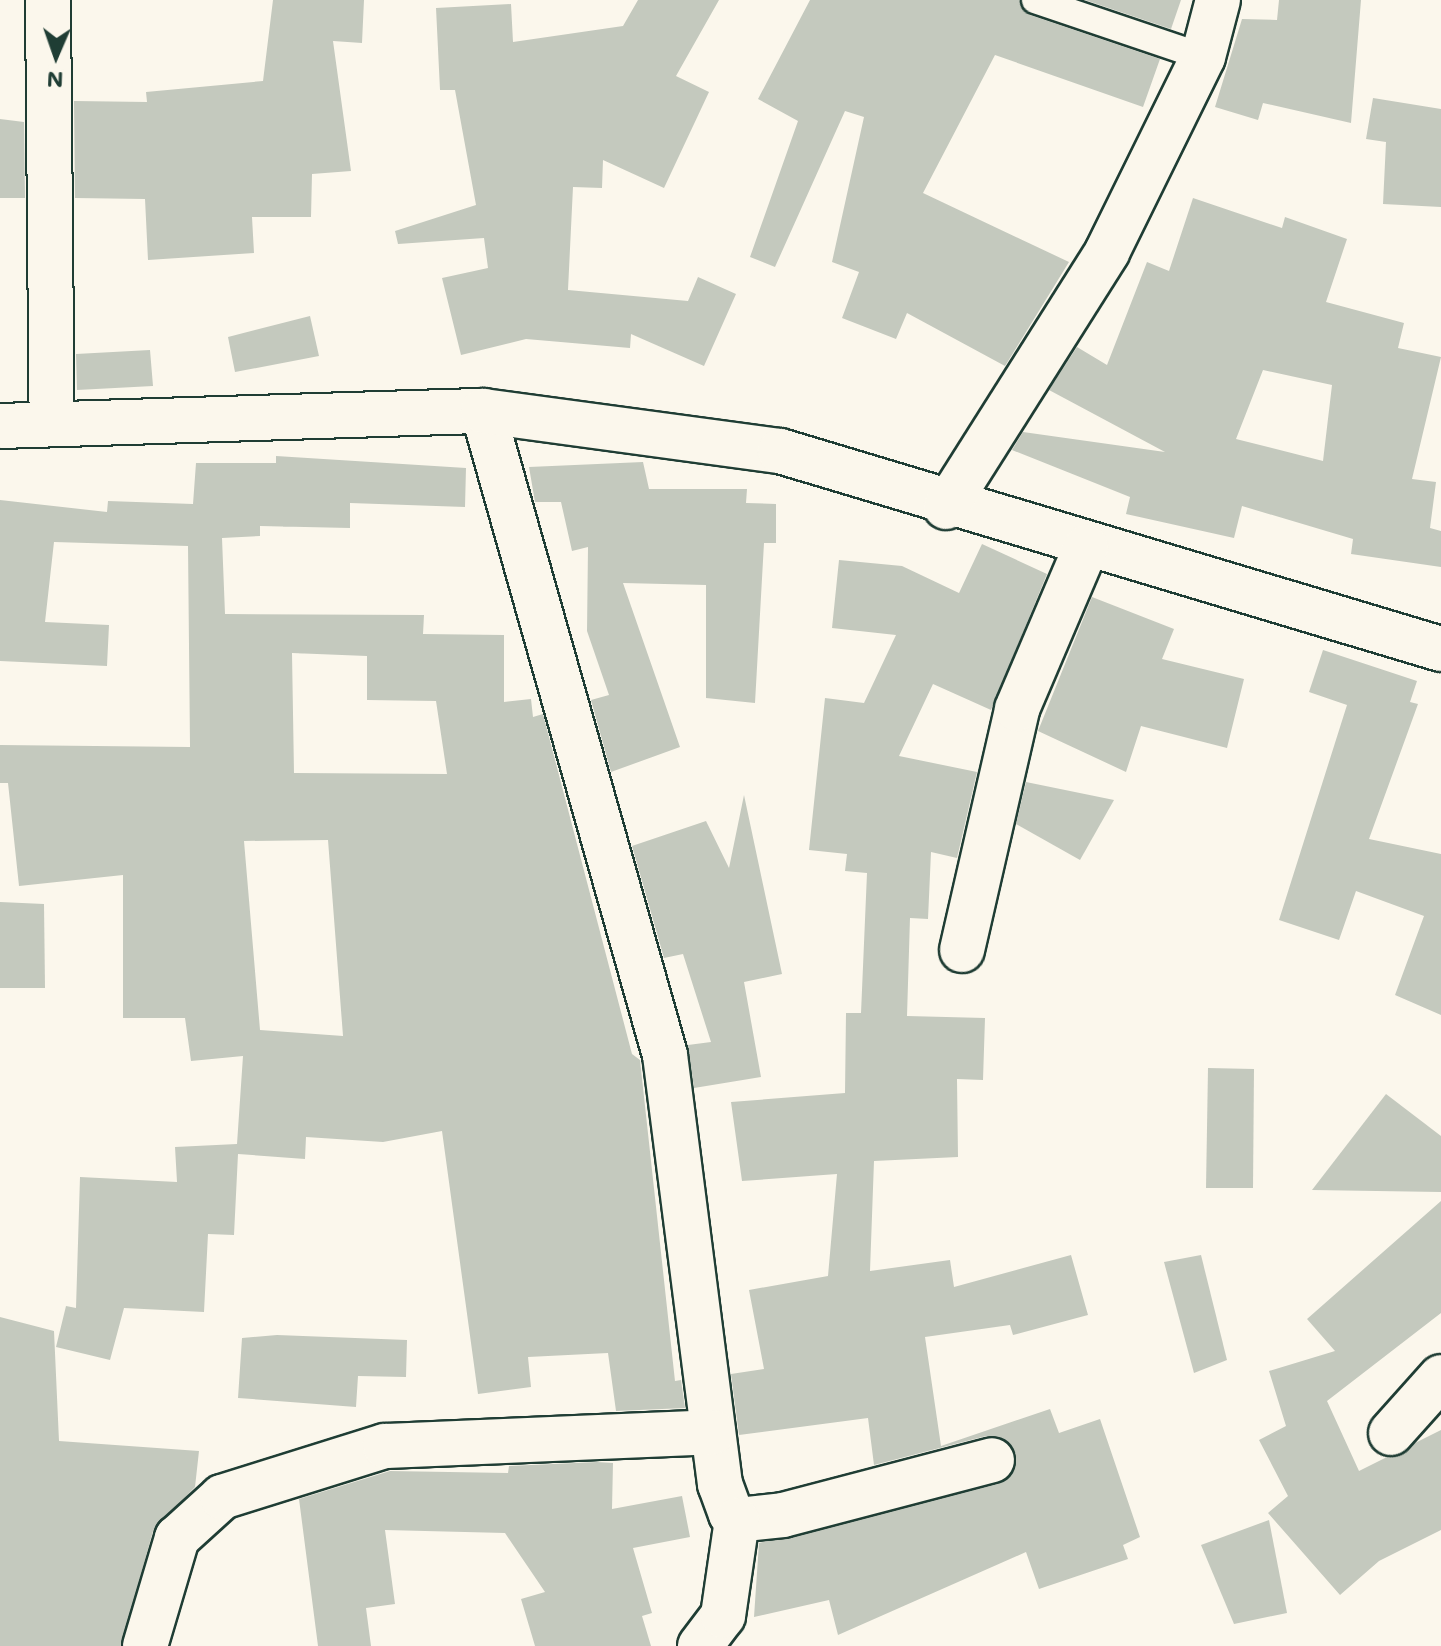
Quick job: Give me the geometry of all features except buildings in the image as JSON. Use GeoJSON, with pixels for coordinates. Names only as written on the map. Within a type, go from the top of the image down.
{"type":"FeatureCollection","features":[{"type":"Feature","properties":{"kind":"street"},"geometry":{"type":"LineString","coordinates":[[48,0],[52,424]]}},
{"type":"Feature","properties":{"kind":"street"},"geometry":{"type":"LineString","coordinates":[[946,507],[1107,252],[1203,57],[1218,0]]}},
{"type":"Feature","properties":{"kind":"street"},"geometry":{"type":"LineString","coordinates":[[483,411],[665,1055],[720,1484],[737,1520],[723,1616],[700,1646]]}},
{"type":"Feature","properties":{"kind":"street"},"geometry":{"type":"LineString","coordinates":[[0,426],[483,411],[780,451],[946,507],[1441,649]]}},
{"type":"Feature","properties":{"kind":"street"},"geometry":{"type":"LineString","coordinates":[[962,950],[1017,709],[1086,547]]}},
{"type":"Feature","properties":{"kind":"street"},"geometry":{"type":"LineString","coordinates":[[1391,1433],[1441,1377]]}},
{"type":"Feature","properties":{"kind":"street"},"geometry":{"type":"LineString","coordinates":[[145,1646],[177,1538],[222,1497],[385,1446],[713,1432]]}},
{"type":"Feature","properties":{"kind":"street"},"geometry":{"type":"LineString","coordinates":[[737,1520],[992,1460]]}},
{"type":"Feature","properties":{"kind":"lane"},"geometry":{"type":"LineString","coordinates":[[1035,0],[1203,57]]}}]}
